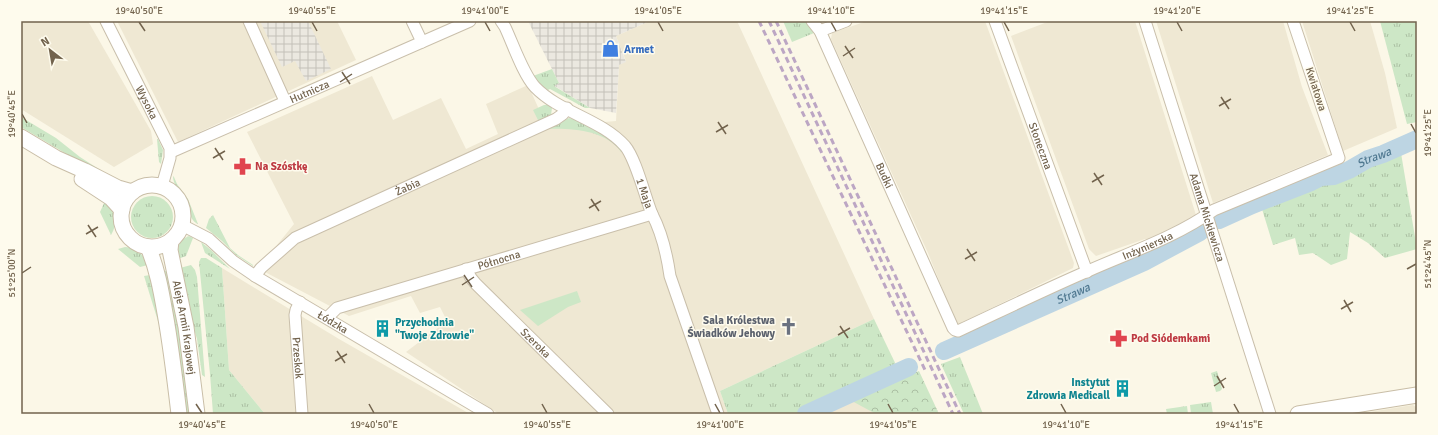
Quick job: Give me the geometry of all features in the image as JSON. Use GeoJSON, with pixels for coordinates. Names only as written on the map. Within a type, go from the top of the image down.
{"type":"FeatureCollection","features":[{"type":"Feature","properties":{"kind":"main road"},"geometry":{"type":"LineString","coordinates":[[21,137],[56,158],[118,188],[132,192]]}},
{"type":"Feature","properties":{"kind":"main road"},"geometry":{"type":"LineString","coordinates":[[56,158],[83,180],[111,198],[122,210]]}},
{"type":"Feature","properties":{"kind":"main road"},"geometry":{"type":"LineString","coordinates":[[146,186],[162,186],[173,193],[181,204],[183,218],[182,225],[176,236],[171,241],[164,245],[148,247],[136,242],[126,232],[122,225],[122,210],[124,203],[132,192],[146,186]]}},
{"type":"Feature","properties":{"kind":"main road","name":"Aleje Armii Krajowej"},"geometry":{"type":"LineString","coordinates":[[171,241],[170,250],[186,327],[197,414]]}},
{"type":"Feature","properties":{"kind":"main road","name":"Aleje Armii Krajowej"},"geometry":{"type":"LineString","coordinates":[[148,247],[156,267],[162,295],[171,346],[179,414]]}},
{"type":"Feature","properties":{"kind":"main road"},"geometry":{"type":"LineString","coordinates":[[1298,414],[1417,395]]}},
{"type":"Feature","properties":{"kind":"street","name":"Wysoka"},"geometry":{"type":"LineString","coordinates":[[106,21],[171,152]]}},
{"type":"Feature","properties":{"kind":"street"},"geometry":{"type":"LineString","coordinates":[[249,21],[285,101]]}},
{"type":"Feature","properties":{"kind":"street"},"geometry":{"type":"LineString","coordinates":[[412,21],[422,42]]}},
{"type":"Feature","properties":{"kind":"street","name":"Hutnicza"},"geometry":{"type":"LineString","coordinates":[[171,152],[470,21]]}},
{"type":"Feature","properties":{"kind":"street","name":"1 Maja"},"geometry":{"type":"LineString","coordinates":[[501,21],[531,82],[543,94],[616,137],[632,159],[655,220],[666,254],[670,276],[718,414]]}},
{"type":"Feature","properties":{"kind":"street","name":"Budki"},"geometry":{"type":"LineString","coordinates":[[812,21],[820,31],[955,330]]}},
{"type":"Feature","properties":{"kind":"street"},"geometry":{"type":"LineString","coordinates":[[820,31],[846,21]]}},
{"type":"Feature","properties":{"kind":"street","name":"Słoneczna"},"geometry":{"type":"LineString","coordinates":[[995,21],[1087,272]]}},
{"type":"Feature","properties":{"kind":"street","name":"Adama Mickiewicza"},"geometry":{"type":"LineString","coordinates":[[1145,21],[1270,414]]}},
{"type":"Feature","properties":{"kind":"street","name":"Kwiatowa"},"geometry":{"type":"LineString","coordinates":[[1293,21],[1339,158]]}},
{"type":"Feature","properties":{"kind":"street","name":"Żabia"},"geometry":{"type":"LineString","coordinates":[[255,276],[261,268],[295,238],[556,119],[563,114],[567,108]]}},
{"type":"Feature","properties":{"kind":"street"},"geometry":{"type":"LineString","coordinates":[[162,186],[171,152]]}},
{"type":"Feature","properties":{"kind":"street","name":"Inżynierska"},"geometry":{"type":"LineString","coordinates":[[955,330],[1154,244],[1199,221],[1208,222],[1214,210],[1339,158]]}},
{"type":"Feature","properties":{"kind":"street","name":"Północna"},"geometry":{"type":"LineString","coordinates":[[327,318],[336,308],[652,214]]}},
{"type":"Feature","properties":{"kind":"street","name":"Łódzka"},"geometry":{"type":"LineString","coordinates":[[182,225],[209,239],[233,261],[255,276],[488,414]]}},
{"type":"Feature","properties":{"kind":"street","name":"Szeroka"},"geometry":{"type":"LineString","coordinates":[[466,269],[476,284],[608,414]]}},
{"type":"Feature","properties":{"kind":"street","name":"Przeskok"},"geometry":{"type":"LineString","coordinates":[[300,302],[295,315],[302,414]]}},
{"type":"Feature","properties":{"kind":"shaded area"},"geometry":{"type":"Polygon","coordinates":[[[21,21],[88,21],[151,131],[153,144],[114,167],[21,109],[21,21]]]}},
{"type":"Feature","properties":{"kind":"shaded area"},"geometry":{"type":"Polygon","coordinates":[[[117,21],[337,21],[356,60],[178,142],[117,21]]]}},
{"type":"Feature","properties":{"kind":"shaded area"},"geometry":{"type":"Polygon","coordinates":[[[260,21],[308,21],[331,69],[306,81],[295,61],[282,67],[260,21]]]}},
{"type":"Feature","properties":{"kind":"shaded area"},"geometry":{"type":"Polygon","coordinates":[[[528,21],[650,21],[616,36],[626,62],[619,65],[616,113],[590,108],[553,85],[559,83],[528,21]]]}},
{"type":"Feature","properties":{"kind":"shaded area"},"geometry":{"type":"Polygon","coordinates":[[[650,21],[737,21],[874,319],[720,391],[728,414],[499,414],[406,352],[447,321],[440,307],[420,313],[411,296],[349,316],[263,271],[273,250],[294,224],[247,132],[372,76],[393,120],[441,98],[466,149],[498,134],[486,104],[528,85],[547,127],[616,121],[619,65],[626,61],[616,36],[650,21]]]}},
{"type":"Feature","properties":{"kind":"shaded area"},"geometry":{"type":"Polygon","coordinates":[[[867,21],[985,21],[1074,263],[1073,268],[957,325],[928,253],[831,39],[832,33],[867,21]]]}},
{"type":"Feature","properties":{"kind":"shaded area"},"geometry":{"type":"Polygon","coordinates":[[[1050,21],[1135,21],[1196,215],[1167,233],[1154,239],[1145,239],[1096,256],[1089,249],[1011,36],[1050,21]]]}},
{"type":"Feature","properties":{"kind":"shaded area"},"geometry":{"type":"Polygon","coordinates":[[[1156,21],[1283,21],[1302,87],[1328,155],[1213,203],[1156,21]]]}},
{"type":"Feature","properties":{"kind":"shaded area"},"geometry":{"type":"Polygon","coordinates":[[[1302,21],[1370,21],[1385,73],[1397,128],[1343,151],[1302,21]]]}},
{"type":"Feature","properties":{"kind":"shaded area"},"geometry":{"type":"Polygon","coordinates":[[[222,268],[339,339],[470,414],[265,414],[229,370],[222,268]]]}},
{"type":"Feature","properties":{"kind":"shaded area"},"geometry":{"type":"Polygon","coordinates":[[[902,378],[920,414],[818,414],[850,400],[902,378]]]}},
{"type":"Feature","properties":{"kind":"shaded area"},"geometry":{"type":"Polygon","coordinates":[[[1413,405],[1417,408],[1417,414],[1357,414],[1413,405]]]}},
{"type":"Feature","properties":{"kind":"green space"},"geometry":{"type":"Polygon","coordinates":[[[783,21],[806,21],[814,33],[792,42],[783,21]]]}},
{"type":"Feature","properties":{"kind":"green space"},"geometry":{"type":"Polygon","coordinates":[[[1380,21],[1417,21],[1417,122],[1407,124],[1380,21]]]}},
{"type":"Feature","properties":{"kind":"green space"},"geometry":{"type":"Polygon","coordinates":[[[552,69],[559,83],[554,86],[590,108],[585,108],[550,89],[548,90],[539,84],[533,76],[552,69]]]}},
{"type":"Feature","properties":{"kind":"green space"},"geometry":{"type":"Polygon","coordinates":[[[548,103],[552,108],[551,115],[539,122],[533,110],[547,105],[548,103]]]}},
{"type":"Feature","properties":{"kind":"green space"},"geometry":{"type":"Polygon","coordinates":[[[21,117],[56,138],[80,157],[108,175],[107,178],[21,127],[21,117]]]}},
{"type":"Feature","properties":{"kind":"green space"},"geometry":{"type":"Polygon","coordinates":[[[569,118],[575,119],[608,137],[623,151],[621,152],[606,139],[587,132],[567,129],[547,129],[569,118]]]}},
{"type":"Feature","properties":{"kind":"green space"},"geometry":{"type":"Polygon","coordinates":[[[157,139],[163,150],[161,164],[159,162],[157,139]]]}},
{"type":"Feature","properties":{"kind":"green space"},"geometry":{"type":"Polygon","coordinates":[[[1401,153],[1417,249],[1385,258],[1368,243],[1350,232],[1347,259],[1331,265],[1313,253],[1299,255],[1295,238],[1273,245],[1262,209],[1401,153]]]}},
{"type":"Feature","properties":{"kind":"green space"},"geometry":{"type":"Polygon","coordinates":[[[173,176],[188,199],[198,224],[192,219],[186,200],[175,184],[173,176]]]}},
{"type":"Feature","properties":{"kind":"green space"},"geometry":{"type":"Polygon","coordinates":[[[152,196],[167,202],[173,217],[167,232],[152,238],[137,232],[131,217],[137,202],[152,196]]]}},
{"type":"Feature","properties":{"kind":"green space"},"geometry":{"type":"Polygon","coordinates":[[[106,199],[113,212],[115,221],[115,226],[111,235],[100,212],[106,199]]]}},
{"type":"Feature","properties":{"kind":"green space"},"geometry":{"type":"Polygon","coordinates":[[[213,215],[230,248],[253,266],[236,255],[206,228],[209,219],[213,215]]]}},
{"type":"Feature","properties":{"kind":"green space"},"geometry":{"type":"Polygon","coordinates":[[[189,236],[193,238],[186,256],[178,259],[180,242],[189,236]]]}},
{"type":"Feature","properties":{"kind":"green space"},"geometry":{"type":"Polygon","coordinates":[[[201,242],[211,250],[230,269],[205,253],[201,242]]]}},
{"type":"Feature","properties":{"kind":"green space"},"geometry":{"type":"Polygon","coordinates":[[[125,247],[140,253],[148,265],[140,267],[118,249],[125,247]]]}},
{"type":"Feature","properties":{"kind":"green space"},"geometry":{"type":"Polygon","coordinates":[[[201,258],[206,258],[222,268],[229,370],[265,414],[213,414],[199,262],[201,258]]]}},
{"type":"Feature","properties":{"kind":"green space"},"geometry":{"type":"Polygon","coordinates":[[[191,265],[195,270],[197,277],[205,377],[202,375],[197,339],[188,309],[180,268],[191,265]]]}},
{"type":"Feature","properties":{"kind":"green space"},"geometry":{"type":"Polygon","coordinates":[[[169,270],[179,324],[191,414],[187,414],[173,326],[162,272],[169,270]]]}},
{"type":"Feature","properties":{"kind":"green space"},"geometry":{"type":"Polygon","coordinates":[[[150,275],[162,334],[144,276],[150,275]]]}},
{"type":"Feature","properties":{"kind":"green space"},"geometry":{"type":"Polygon","coordinates":[[[577,291],[581,302],[568,307],[538,326],[520,310],[577,291]]]}},
{"type":"Feature","properties":{"kind":"green space"},"geometry":{"type":"Polygon","coordinates":[[[874,319],[898,369],[801,414],[728,414],[720,391],[874,319]]]}},
{"type":"Feature","properties":{"kind":"green space"},"geometry":{"type":"Polygon","coordinates":[[[960,357],[983,414],[964,414],[941,364],[960,357]]]}},
{"type":"Feature","properties":{"kind":"green space"},"geometry":{"type":"Polygon","coordinates":[[[919,371],[939,414],[876,414],[850,400],[919,371]]]}},
{"type":"Feature","properties":{"kind":"green space"},"geometry":{"type":"Polygon","coordinates":[[[1217,371],[1222,389],[1216,392],[1211,373],[1217,371]]]}},
{"type":"Feature","properties":{"kind":"green space"},"geometry":{"type":"Polygon","coordinates":[[[1211,402],[1213,414],[1191,414],[1190,405],[1211,402]]]}},
{"type":"Feature","properties":{"kind":"green space"},"geometry":{"type":"Polygon","coordinates":[[[1187,406],[1188,414],[1167,414],[1166,409],[1187,406]]]}},
{"type":"Feature","properties":{"kind":"waterway","name":"Strawa"},"geometry":{"type":"LineString","coordinates":[[1219,220],[1321,177],[1334,176],[1349,170],[1368,159],[1417,139]]}},
{"type":"Feature","properties":{"kind":"waterway","name":"Strawa"},"geometry":{"type":"LineString","coordinates":[[944,351],[1144,262],[1200,232]]}},
{"type":"Feature","properties":{"kind":"waterway","name":"Strawa"},"geometry":{"type":"LineString","coordinates":[[806,414],[909,367]]}},
{"type":"Feature","properties":{"kind":"railway"},"geometry":{"type":"LineString","coordinates":[[759,21],[926,372]]}},
{"type":"Feature","properties":{"kind":"railway"},"geometry":{"type":"LineString","coordinates":[[769,21],[953,414]]}},
{"type":"Feature","properties":{"kind":"railway"},"geometry":{"type":"LineString","coordinates":[[776,21],[960,414]]}},
{"type":"Feature","properties":{"kind":"place","name":"Armet"},"geometry":{"type":"Point","coordinates":[611,49]}},
{"type":"Feature","properties":{"kind":"place","name":"Na Szóstkę"},"geometry":{"type":"Point","coordinates":[242,166]}},
{"type":"Feature","properties":{"kind":"place","name":"Sala Królestwa Świadków Jehowy"},"geometry":{"type":"Point","coordinates":[788,326]}},
{"type":"Feature","properties":{"kind":"place","name":"Przychodnia \"Twoje Zdrowie\""},"geometry":{"type":"Point","coordinates":[382,328]}},
{"type":"Feature","properties":{"kind":"place","name":"Pod Siódemkami"},"geometry":{"type":"Point","coordinates":[1118,338]}},
{"type":"Feature","properties":{"kind":"place","name":"Instytut Zdrowia Medicall"},"geometry":{"type":"Point","coordinates":[1123,388]}}]}
